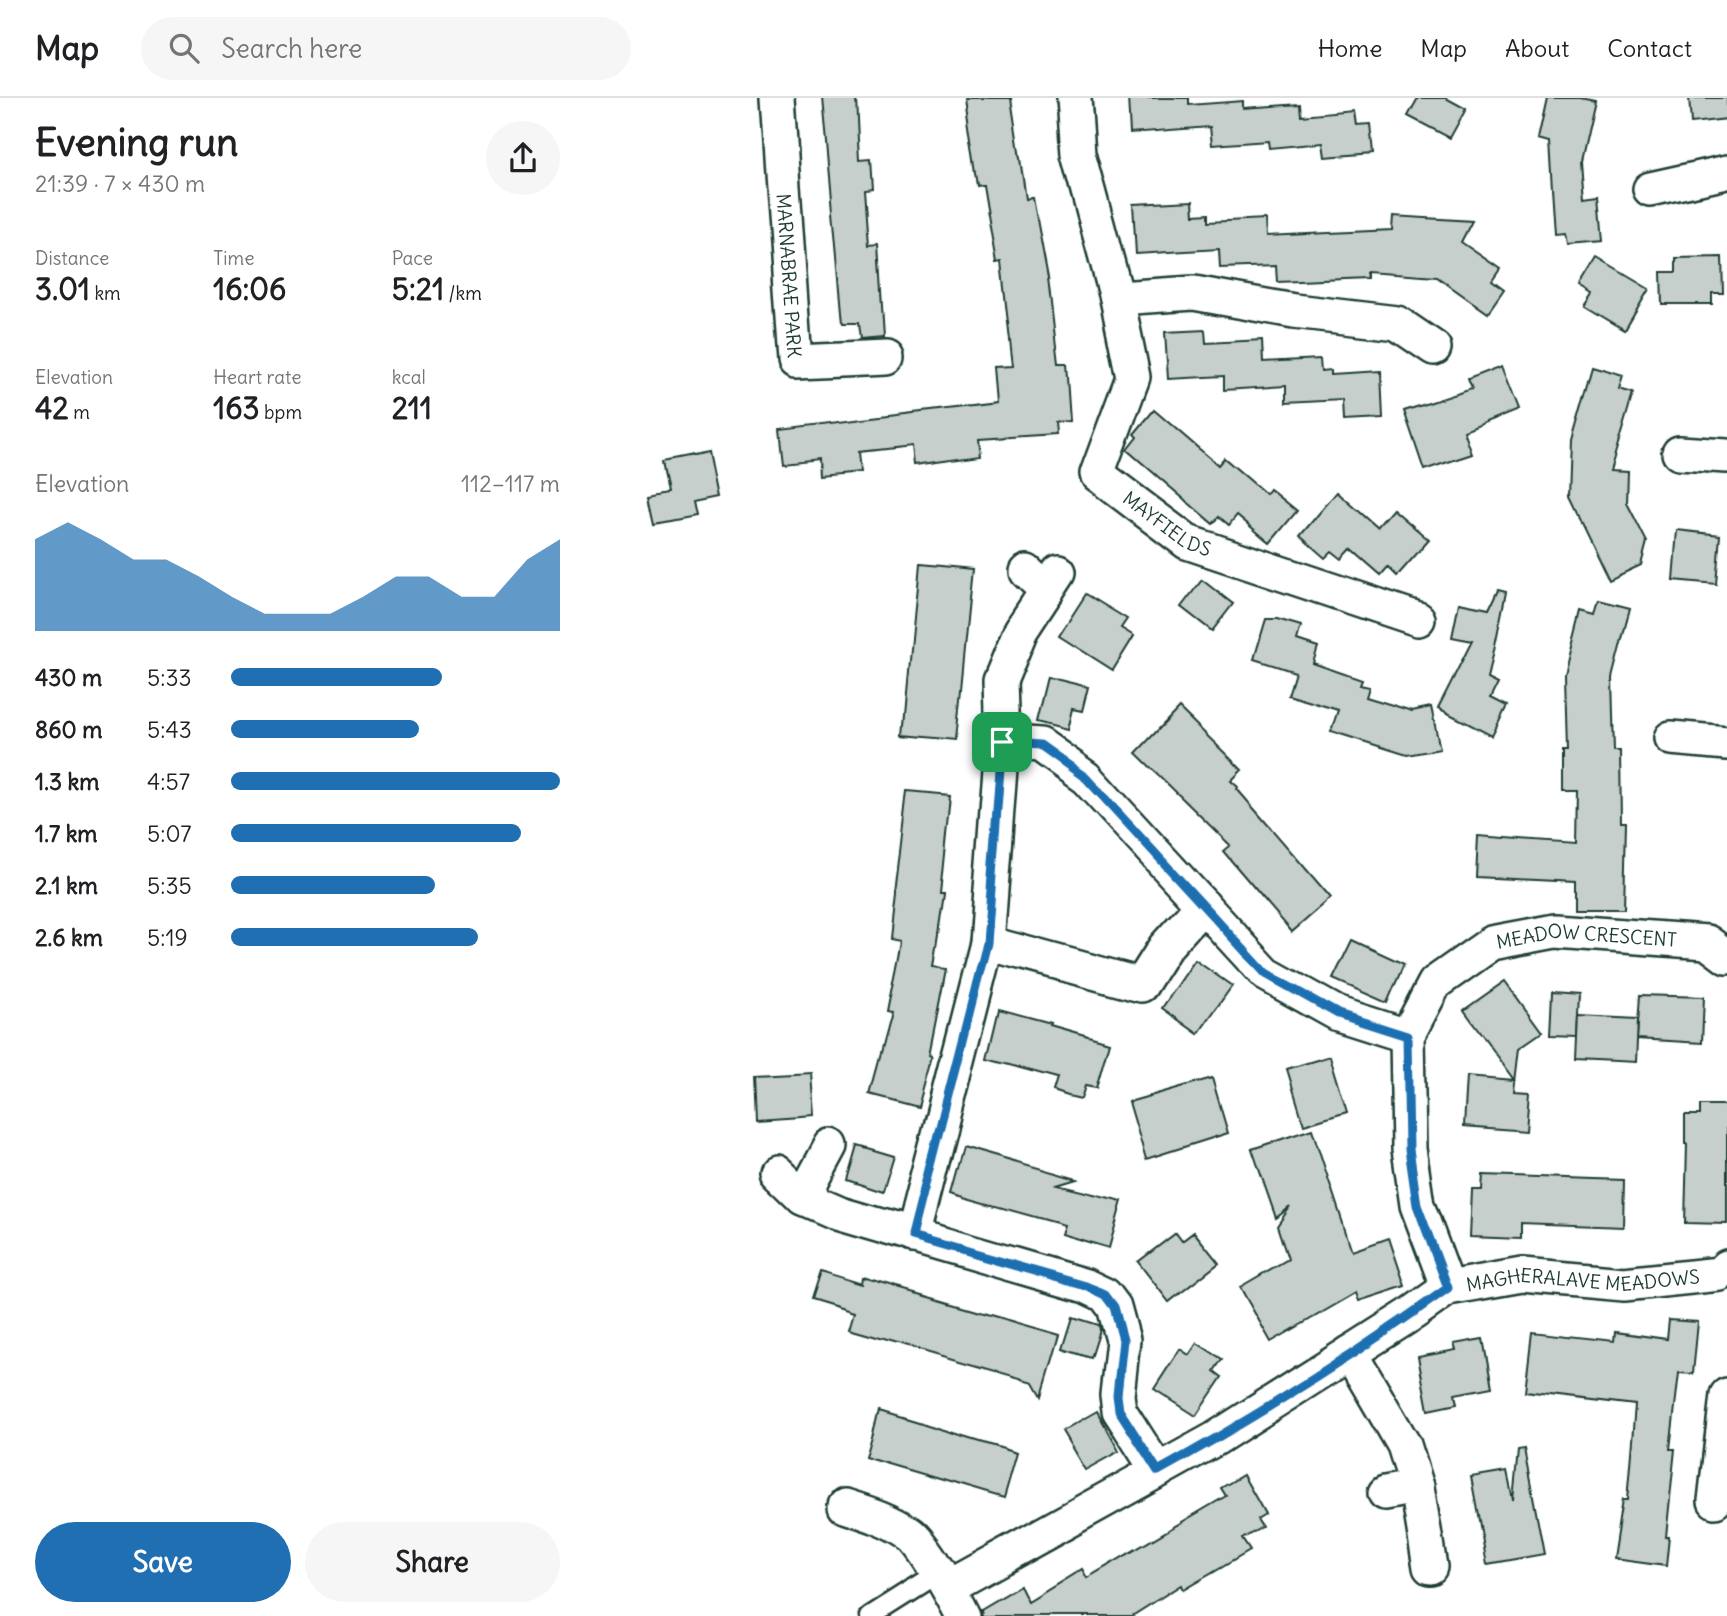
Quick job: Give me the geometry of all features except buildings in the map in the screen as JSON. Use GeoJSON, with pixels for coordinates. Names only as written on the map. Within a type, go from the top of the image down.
{"type":"FeatureCollection","features":[{"type":"Feature","properties":{"kind":"street","name":"MARNABRAE PARK"},"geometry":{"type":"LineString","coordinates":[[777,98],[795,362],[887,358]]}},
{"type":"Feature","properties":{"kind":"street","name":"MAYFIELDS"},"geometry":{"type":"LineString","coordinates":[[1074,98],[1078,154],[1117,299],[1133,377],[1097,474],[1187,542],[1418,619]]}},
{"type":"Feature","properties":{"kind":"street"},"geometry":{"type":"LineString","coordinates":[[1650,189],[1727,172]]}},
{"type":"Feature","properties":{"kind":"street"},"geometry":{"type":"LineString","coordinates":[[1117,299],[1193,293],[1294,311],[1397,323],[1434,348]]}},
{"type":"Feature","properties":{"kind":"street"},"geometry":{"type":"LineString","coordinates":[[1679,453],[1727,456]]}},
{"type":"Feature","properties":{"kind":"street"},"geometry":{"type":"LineString","coordinates":[[912,1236],[987,943],[1002,742],[1000,681],[1045,578]]}},
{"type":"Feature","properties":{"kind":"street"},"geometry":{"type":"LineString","coordinates":[[1671,738],[1727,743]]}},
{"type":"Feature","properties":{"kind":"street"},"geometry":{"type":"LineString","coordinates":[[1002,742],[1040,745],[1086,778],[1266,974],[1338,1014],[1407,1036]]}},
{"type":"Feature","properties":{"kind":"street"},"geometry":{"type":"LineString","coordinates":[[987,943],[1141,985],[1165,947],[1203,905]]}},
{"type":"Feature","properties":{"kind":"street","name":"MEADOW CRESCENT"},"geometry":{"type":"LineString","coordinates":[[1448,1288],[1417,1205],[1409,1149],[1407,1036],[1435,983],[1492,943],[1555,931],[1707,942],[1727,957]]}},
{"type":"Feature","properties":{"kind":"street"},"geometry":{"type":"LineString","coordinates":[[803,1198],[831,1146]]}},
{"type":"Feature","properties":{"kind":"street"},"geometry":{"type":"LineString","coordinates":[[775,1171],[803,1198],[839,1214],[1086,1286],[1105,1295],[1114,1307],[1123,1340],[1117,1395],[1119,1410],[1158,1471]]}},
{"type":"Feature","properties":{"kind":"street","name":"MAGHERALAVE MEADOWS"},"geometry":{"type":"LineString","coordinates":[[1448,1288],[1523,1275],[1624,1284],[1725,1280]]}},
{"type":"Feature","properties":{"kind":"street"},"geometry":{"type":"LineString","coordinates":[[943,1580],[1158,1471],[1215,1439],[1448,1288]]}},
{"type":"Feature","properties":{"kind":"street"},"geometry":{"type":"LineString","coordinates":[[1350,1353],[1404,1445],[1417,1487],[1430,1567]]}},
{"type":"Feature","properties":{"kind":"street"},"geometry":{"type":"LineString","coordinates":[[1715,1501],[1723,1466],[1727,1395]]}},
{"type":"Feature","properties":{"kind":"street"},"geometry":{"type":"LineString","coordinates":[[1385,1493],[1417,1487]]}},
{"type":"Feature","properties":{"kind":"street"},"geometry":{"type":"LineString","coordinates":[[845,1506],[879,1517],[912,1535],[943,1580],[963,1616]]}},
{"type":"Feature","properties":{"kind":"lane"},"geometry":{"type":"LineString","coordinates":[[870,1616],[943,1580]]}},
{"type":"Feature","properties":{"kind":"route"},"geometry":{"type":"LineString","coordinates":[[1002,742],[1040,745],[1086,778],[1266,974],[1338,1014],[1407,1036],[1409,1149],[1417,1205],[1448,1288],[1215,1439],[1158,1471],[1119,1410],[1117,1395],[1123,1340],[1114,1307],[1105,1295],[1086,1286],[912,1236],[987,943],[1002,742]]}}]}
